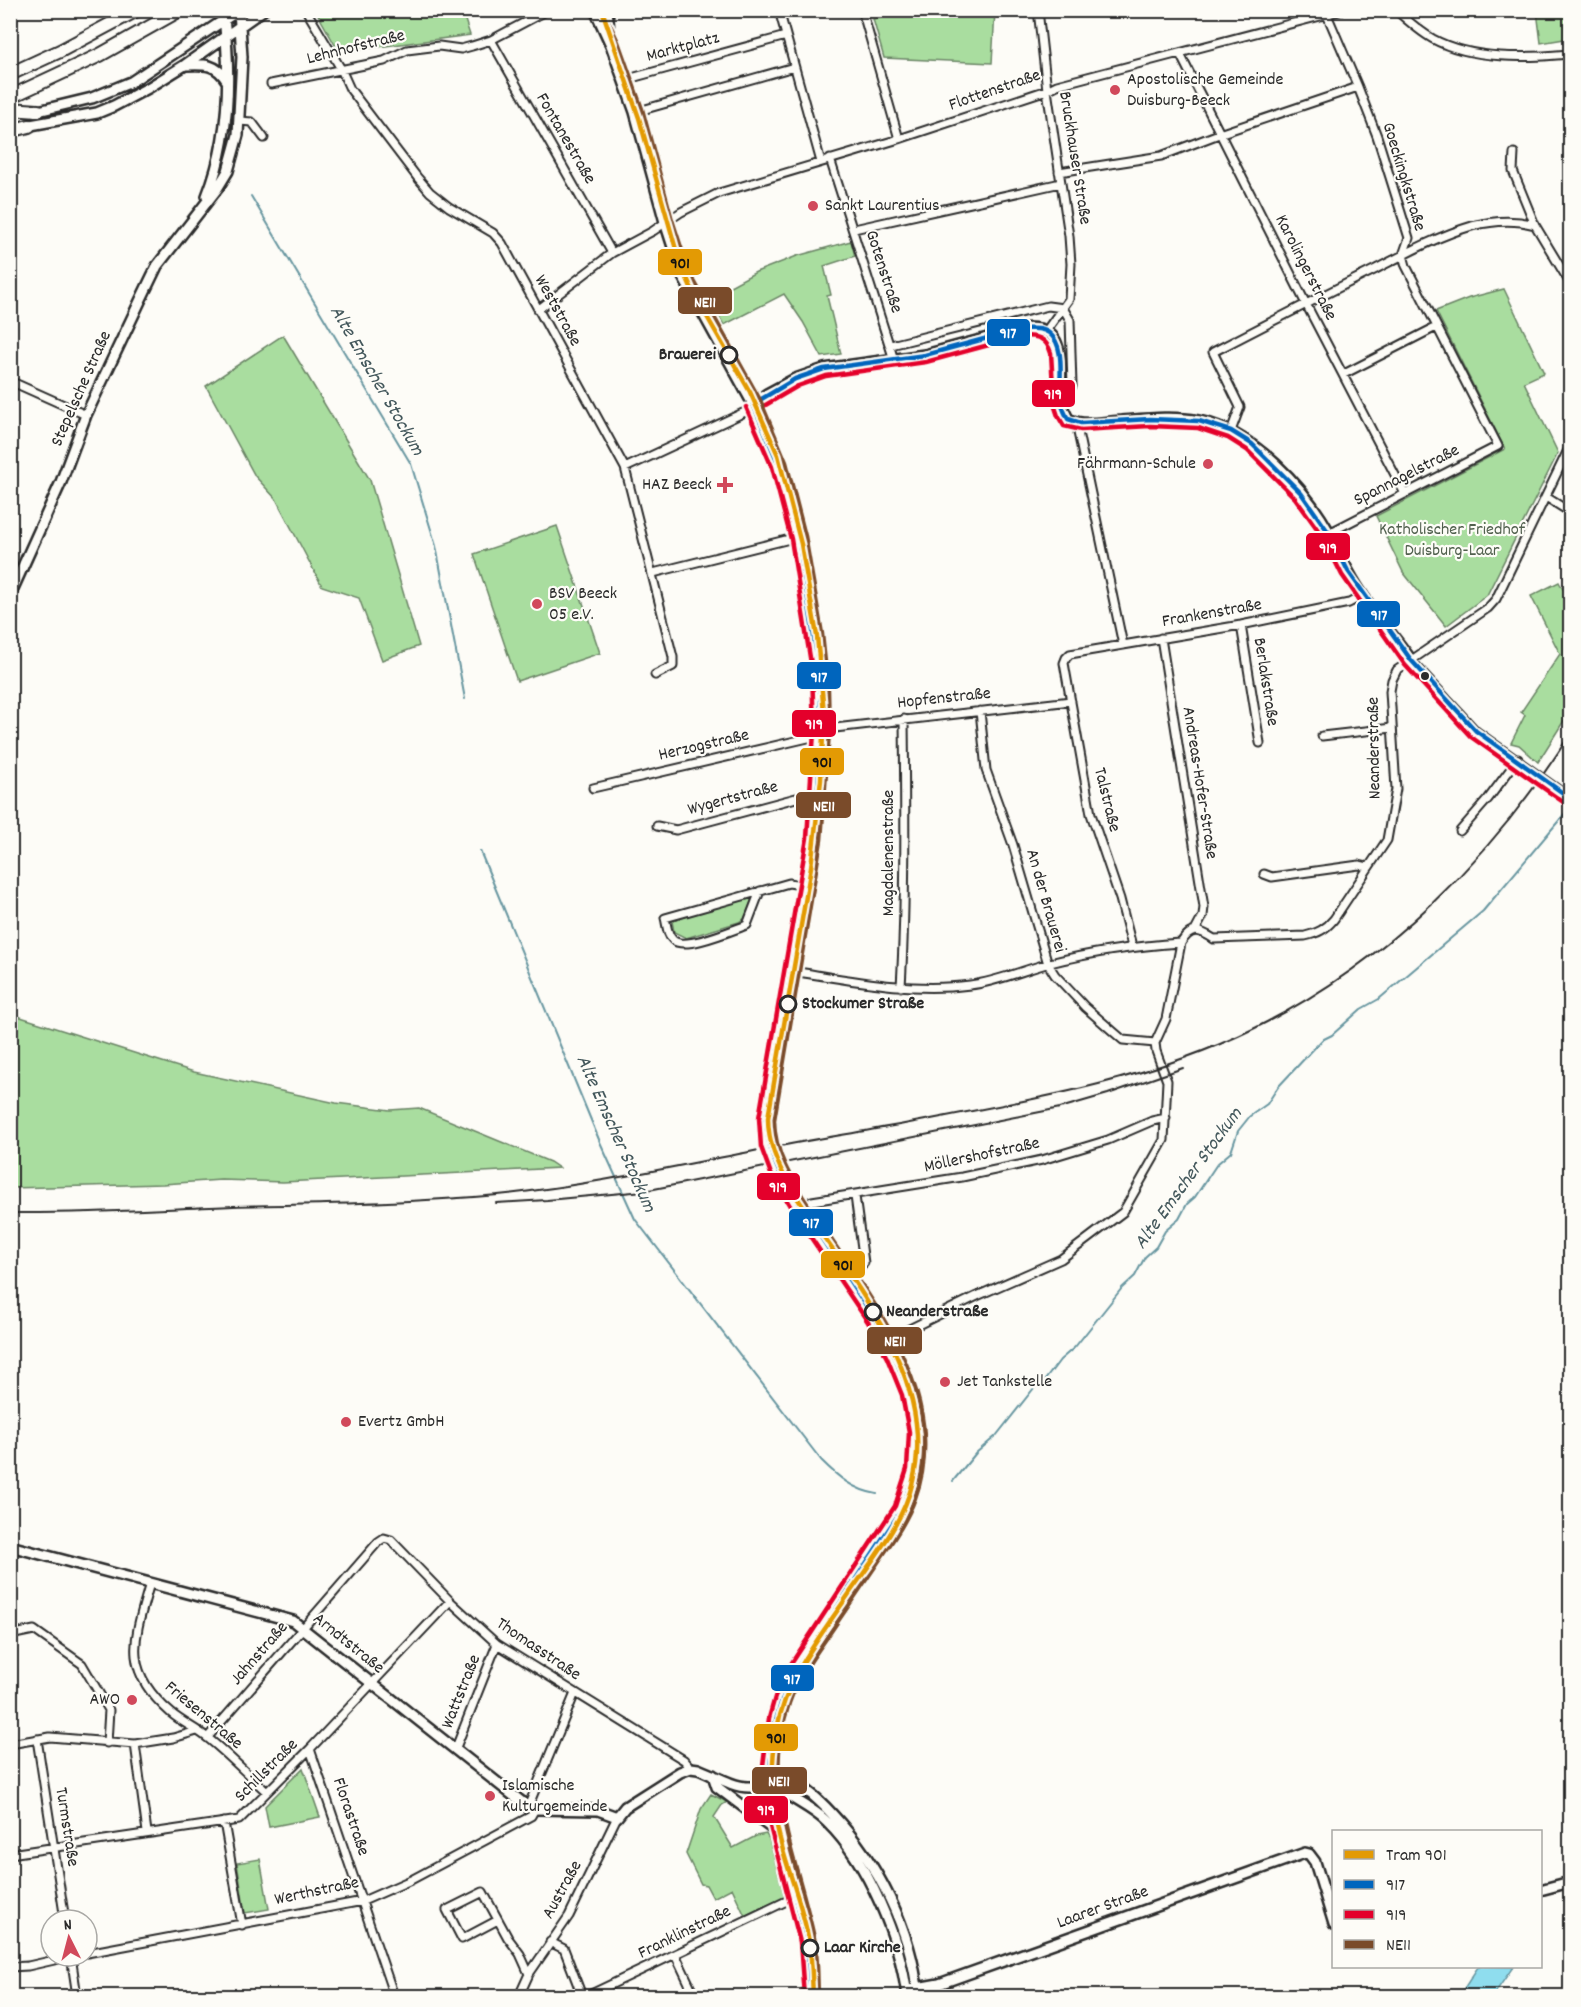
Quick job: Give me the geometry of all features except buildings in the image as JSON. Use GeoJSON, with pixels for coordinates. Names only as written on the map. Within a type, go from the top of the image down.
{"type":"FeatureCollection","features":[{"type":"Feature","properties":{"kind":"highway"},"geometry":{"type":"LineString","coordinates":[[10,74],[70,46],[137,10]]}},
{"type":"Feature","properties":{"kind":"highway"},"geometry":{"type":"LineString","coordinates":[[10,97],[100,55],[180,10]]}},
{"type":"Feature","properties":{"kind":"highway"},"geometry":{"type":"LineString","coordinates":[[10,109],[38,111]]}},
{"type":"Feature","properties":{"kind":"highway"},"geometry":{"type":"LineString","coordinates":[[10,130],[29,126]]}},
{"type":"Feature","properties":{"kind":"street"},"geometry":{"type":"LineString","coordinates":[[10,126],[29,126],[97,113],[148,88],[263,10]]}},
{"type":"Feature","properties":{"kind":"street","name":"Weststraße"},"geometry":{"type":"LineString","coordinates":[[306,10],[341,69],[350,89],[430,192],[449,207],[493,234],[502,243],[625,468],[673,657],[673,666],[655,675]]}},
{"type":"Feature","properties":{"kind":"street","name":"Lehnhofstraße"},"geometry":{"type":"LineString","coordinates":[[271,84],[384,61],[407,50],[439,46],[461,49],[491,40],[548,10]]}},
{"type":"Feature","properties":{"kind":"street"},"geometry":{"type":"LineString","coordinates":[[595,10],[611,45],[635,112],[682,275],[753,404],[779,465],[798,537],[818,658],[822,732],[818,799],[807,886],[769,1102],[766,1132]]}},
{"type":"Feature","properties":{"kind":"street"},"geometry":{"type":"LineString","coordinates":[[607,10],[611,45]]}},
{"type":"Feature","properties":{"kind":"street"},"geometry":{"type":"LineString","coordinates":[[779,10],[820,162]]}},
{"type":"Feature","properties":{"kind":"street"},"geometry":{"type":"LineString","coordinates":[[862,10],[899,139]]}},
{"type":"Feature","properties":{"kind":"street","name":"Bruckhauser Straße"},"geometry":{"type":"LineString","coordinates":[[1038,10],[1071,264],[1071,293],[1046,331]]}},
{"type":"Feature","properties":{"kind":"street","name":"Flottenstraße"},"geometry":{"type":"LineString","coordinates":[[539,309],[612,253],[681,212],[719,193],[899,139],[1057,85],[1343,10]]}},
{"type":"Feature","properties":{"kind":"street"},"geometry":{"type":"LineString","coordinates":[[1396,10],[1432,39],[1467,51],[1524,55],[1570,54]]}},
{"type":"Feature","properties":{"kind":"street"},"geometry":{"type":"LineString","coordinates":[[10,115],[92,98],[131,82],[224,16],[239,11]]}},
{"type":"Feature","properties":{"kind":"street","name":"Stepelsche Straße"},"geometry":{"type":"LineString","coordinates":[[10,595],[61,482],[86,415],[157,266],[228,171],[238,135],[239,121],[241,82],[239,11]]}},
{"type":"Feature","properties":{"kind":"street","name":"Goeckingkstraße"},"geometry":{"type":"LineString","coordinates":[[1325,13],[1377,136],[1409,238],[1403,255],[1406,266],[1498,446]]}},
{"type":"Feature","properties":{"kind":"street","name":"Stepelsche Straße"},"geometry":{"type":"LineString","coordinates":[[203,207],[215,172],[224,129],[227,82],[224,16]]}},
{"type":"Feature","properties":{"kind":"street","name":"Marktplatz"},"geometry":{"type":"LineString","coordinates":[[624,80],[786,36]]}},
{"type":"Feature","properties":{"kind":"street","name":"Fontanestraße"},"geometry":{"type":"LineString","coordinates":[[491,40],[612,253]]}},
{"type":"Feature","properties":{"kind":"street","name":"Karolingerstraße"},"geometry":{"type":"LineString","coordinates":[[1180,54],[1405,494]]}},
{"type":"Feature","properties":{"kind":"street"},"geometry":{"type":"LineString","coordinates":[[185,65],[207,64],[216,67],[227,82]]}},
{"type":"Feature","properties":{"kind":"street"},"geometry":{"type":"LineString","coordinates":[[635,112],[794,67]]}},
{"type":"Feature","properties":{"kind":"street"},"geometry":{"type":"LineString","coordinates":[[1059,172],[1161,156],[1358,87]]}},
{"type":"Feature","properties":{"kind":"street"},"geometry":{"type":"LineString","coordinates":[[92,98],[97,113]]}},
{"type":"Feature","properties":{"kind":"street"},"geometry":{"type":"LineString","coordinates":[[239,121],[252,122],[264,138]]}},
{"type":"Feature","properties":{"kind":"street"},"geometry":{"type":"LineString","coordinates":[[1514,153],[1513,171],[1535,225],[1570,283]]}},
{"type":"Feature","properties":{"kind":"street","name":"Gotenstraße"},"geometry":{"type":"LineString","coordinates":[[831,159],[894,360]]}},
{"type":"Feature","properties":{"kind":"street"},"geometry":{"type":"LineString","coordinates":[[854,229],[1061,183]]}},
{"type":"Feature","properties":{"kind":"street"},"geometry":{"type":"LineString","coordinates":[[1231,431],[1240,407],[1213,352],[1435,240],[1473,226],[1507,221],[1522,221],[1535,225]]}},
{"type":"Feature","properties":{"kind":"street"},"geometry":{"type":"LineString","coordinates":[[891,345],[1048,306],[1063,308],[1070,320],[1072,386],[1060,389]]}},
{"type":"Feature","properties":{"kind":"street"},"geometry":{"type":"LineString","coordinates":[[625,468],[746,412],[766,394],[809,373],[835,366],[925,355],[1031,327],[1046,331],[1057,343],[1060,352],[1061,403],[1068,419],[1076,423],[1177,418],[1200,421],[1231,431],[1252,444],[1301,493],[1329,533],[1348,571],[1364,596],[1412,660],[1476,731],[1570,798]]}},
{"type":"Feature","properties":{"kind":"street"},"geometry":{"type":"LineString","coordinates":[[1344,374],[1436,327]]}},
{"type":"Feature","properties":{"kind":"street"},"geometry":{"type":"LineString","coordinates":[[10,381],[86,415]]}},
{"type":"Feature","properties":{"kind":"street"},"geometry":{"type":"LineString","coordinates":[[1076,423],[1123,645]]}},
{"type":"Feature","properties":{"kind":"street","name":"Spannagelstraße"},"geometry":{"type":"LineString","coordinates":[[1329,533],[1498,446]]}},
{"type":"Feature","properties":{"kind":"street","name":"Neanderstraße"},"geometry":{"type":"LineString","coordinates":[[1195,931],[1214,939],[1305,936],[1318,933],[1334,919],[1387,840],[1396,789],[1390,691],[1392,680],[1397,670],[1488,608],[1496,599],[1570,446]]}},
{"type":"Feature","properties":{"kind":"street"},"geometry":{"type":"LineString","coordinates":[[1546,497],[1570,512]]}},
{"type":"Feature","properties":{"kind":"street"},"geometry":{"type":"LineString","coordinates":[[653,573],[798,537]]}},
{"type":"Feature","properties":{"kind":"street","name":"Frankenstraße"},"geometry":{"type":"LineString","coordinates":[[1066,658],[1070,654],[1241,625],[1348,603],[1364,596]]}},
{"type":"Feature","properties":{"kind":"street","name":"Berlakstraße"},"geometry":{"type":"LineString","coordinates":[[1241,625],[1260,743]]}},
{"type":"Feature","properties":{"kind":"street","name":"Andreas-Hofer-Straße"},"geometry":{"type":"LineString","coordinates":[[1161,638],[1204,907],[1203,916],[1195,931]]}},
{"type":"Feature","properties":{"kind":"street","name":"Talstraße"},"geometry":{"type":"LineString","coordinates":[[1066,658],[1064,663],[1091,814],[1120,899],[1132,946]]}},
{"type":"Feature","properties":{"kind":"street","name":"Hopfenstraße"},"geometry":{"type":"LineString","coordinates":[[822,732],[835,728],[904,719],[1071,701]]}},
{"type":"Feature","properties":{"kind":"street","name":"An der Brauerei"},"geometry":{"type":"LineString","coordinates":[[980,711],[987,770],[1013,845],[1048,964],[1055,975],[1085,1006],[1124,1040],[1155,1043]]}},
{"type":"Feature","properties":{"kind":"street","name":"Magdalenenstraße"},"geometry":{"type":"LineString","coordinates":[[901,987],[906,828],[904,719]]}},
{"type":"Feature","properties":{"kind":"street"},"geometry":{"type":"LineString","coordinates":[[1322,735],[1392,728]]}},
{"type":"Feature","properties":{"kind":"street","name":"Herzogstraße"},"geometry":{"type":"LineString","coordinates":[[593,788],[808,738],[822,732]]}},
{"type":"Feature","properties":{"kind":"street"},"geometry":{"type":"LineString","coordinates":[[1460,831],[1518,759]]}},
{"type":"Feature","properties":{"kind":"street","name":"Wygertstraße"},"geometry":{"type":"LineString","coordinates":[[657,826],[676,830],[796,798],[818,799]]}},
{"type":"Feature","properties":{"kind":"street"},"geometry":{"type":"LineString","coordinates":[[1264,874],[1272,877],[1359,865],[1368,867]]}},
{"type":"Feature","properties":{"kind":"street"},"geometry":{"type":"LineString","coordinates":[[760,891],[747,925],[688,944],[674,941],[670,936],[665,918],[760,891],[789,883],[807,886]]}},
{"type":"Feature","properties":{"kind":"street"},"geometry":{"type":"LineString","coordinates":[[887,1340],[977,1296],[1061,1259],[1123,1212],[1164,1140],[1167,1081],[1155,1043],[1166,1019],[1181,943],[1186,934],[1195,931]]}},
{"type":"Feature","properties":{"kind":"street"},"geometry":{"type":"LineString","coordinates":[[792,971],[901,987],[938,988],[970,985],[1048,964],[1132,946],[1181,943]]}},
{"type":"Feature","properties":{"kind":"street","name":"Möllershofstraße"},"geometry":{"type":"LineString","coordinates":[[800,1207],[812,1201],[855,1196],[962,1177],[1042,1160],[1108,1140],[1152,1121],[1166,1118]]}},
{"type":"Feature","properties":{"kind":"street"},"geometry":{"type":"LineString","coordinates":[[778,1170],[887,1340],[907,1386],[915,1418],[917,1445],[911,1486],[905,1503],[893,1526],[820,1633],[788,1685],[773,1737],[771,1781],[778,1833],[797,1896],[807,1941],[810,1996]]}},
{"type":"Feature","properties":{"kind":"street"},"geometry":{"type":"LineString","coordinates":[[847,1278],[864,1263],[855,1196]]}},
{"type":"Feature","properties":{"kind":"street","name":"Thomasstraße"},"geometry":{"type":"LineString","coordinates":[[384,1539],[391,1540],[450,1601],[497,1644],[684,1760],[691,1768]]}},
{"type":"Feature","properties":{"kind":"street","name":"Jahnstraße"},"geometry":{"type":"LineString","coordinates":[[208,1737],[378,1542],[384,1539]]}},
{"type":"Feature","properties":{"kind":"street","name":"Arndtstraße"},"geometry":{"type":"LineString","coordinates":[[10,1546],[293,1621],[531,1808]]}},
{"type":"Feature","properties":{"kind":"street","name":"Friesenstraße"},"geometry":{"type":"LineString","coordinates":[[150,1583],[135,1636],[140,1676],[152,1696],[172,1714],[208,1737],[267,1792]]}},
{"type":"Feature","properties":{"kind":"street","name":"Schillstraße"},"geometry":{"type":"LineString","coordinates":[[10,1854],[238,1820],[310,1749],[450,1601]]}},
{"type":"Feature","properties":{"kind":"street"},"geometry":{"type":"LineString","coordinates":[[10,1635],[34,1630],[82,1664],[109,1710],[107,1743]]}},
{"type":"Feature","properties":{"kind":"street","name":"Wattstraße"},"geometry":{"type":"LineString","coordinates":[[455,1750],[497,1644]]}},
{"type":"Feature","properties":{"kind":"street"},"geometry":{"type":"LineString","coordinates":[[575,1693],[531,1808],[598,1810],[617,1817],[625,1807],[680,1772],[691,1768],[744,1787],[753,1788],[781,1779],[791,1781],[809,1793],[846,1828],[858,1844],[887,1893],[900,1925],[918,1992]]}},
{"type":"Feature","properties":{"kind":"street"},"geometry":{"type":"LineString","coordinates":[[10,1744],[50,1737],[135,1744],[173,1738],[197,1731]]}},
{"type":"Feature","properties":{"kind":"street","name":"Turmstraße"},"geometry":{"type":"LineString","coordinates":[[37,1739],[63,1908]]}},
{"type":"Feature","properties":{"kind":"street"},"geometry":{"type":"LineString","coordinates":[[135,1744],[147,1833]]}},
{"type":"Feature","properties":{"kind":"street","name":"Florastraße"},"geometry":{"type":"LineString","coordinates":[[310,1749],[394,1996]]}},
{"type":"Feature","properties":{"kind":"street"},"geometry":{"type":"LineString","coordinates":[[712,1775],[717,1787],[778,1833]]}},
{"type":"Feature","properties":{"kind":"street"},"geometry":{"type":"LineString","coordinates":[[771,1781],[826,1821],[850,1849],[872,1888],[889,1928],[900,1958],[907,1993]]}},
{"type":"Feature","properties":{"kind":"street","name":"Werthstraße"},"geometry":{"type":"LineString","coordinates":[[99,1951],[363,1901],[411,1880],[531,1816],[531,1808]]}},
{"type":"Feature","properties":{"kind":"street","name":"Austraße"},"geometry":{"type":"LineString","coordinates":[[519,1996],[529,1974],[569,1916],[617,1817]]}},
{"type":"Feature","properties":{"kind":"street"},"geometry":{"type":"LineString","coordinates":[[224,1822],[242,1925]]}},
{"type":"Feature","properties":{"kind":"street","name":"Laarer Straße"},"geometry":{"type":"LineString","coordinates":[[907,1993],[918,1992],[1305,1853],[1309,1854],[1315,1862],[1332,1917]]}},
{"type":"Feature","properties":{"kind":"street"},"geometry":{"type":"LineString","coordinates":[[1542,1889],[1570,1882]]}},
{"type":"Feature","properties":{"kind":"street"},"geometry":{"type":"LineString","coordinates":[[498,1920],[462,1939],[447,1910],[483,1892],[508,1938],[520,1954],[529,1974]]}},
{"type":"Feature","properties":{"kind":"street","name":"Franklinstraße"},"geometry":{"type":"LineString","coordinates":[[587,1996],[676,1956],[797,1896]]}},
{"type":"Feature","properties":{"kind":"street"},"geometry":{"type":"LineString","coordinates":[[550,1942],[564,1949],[582,1996]]}},
{"type":"Feature","properties":{"kind":"street"},"geometry":{"type":"LineString","coordinates":[[676,1956],[695,1996]]}},
{"type":"Feature","properties":{"kind":"street"},"geometry":{"type":"LineString","coordinates":[[10,1967],[39,1963]]}},
{"type":"Feature","properties":{"kind":"street"},"geometry":{"type":"LineString","coordinates":[[73,1968],[77,1996]]}},
{"type":"Feature","properties":{"kind":"green space"},"geometry":{"type":"Polygon","coordinates":[[[316,11],[462,11],[470,35],[339,52],[316,11]]]}},
{"type":"Feature","properties":{"kind":"green space"},"geometry":{"type":"Polygon","coordinates":[[[881,11],[995,11],[992,63],[884,58],[873,19],[881,17],[881,11]]]}},
{"type":"Feature","properties":{"kind":"green space"},"geometry":{"type":"Polygon","coordinates":[[[1537,11],[1570,11],[1570,38],[1541,43],[1537,11]]]}},
{"type":"Feature","properties":{"kind":"green space"},"geometry":{"type":"Polygon","coordinates":[[[851,241],[855,256],[824,266],[831,295],[827,296],[841,354],[822,357],[803,322],[784,294],[724,325],[708,298],[756,272],[797,256],[851,241]]]}},
{"type":"Feature","properties":{"kind":"green space","name":"Katholischer Friedhof Duisburg-Laar"},"geometry":{"type":"Polygon","coordinates":[[[1504,289],[1544,373],[1524,382],[1558,453],[1487,595],[1446,626],[1403,572],[1376,516],[1505,449],[1436,311],[1469,298],[1504,289]]]}},
{"type":"Feature","properties":{"kind":"green space"},"geometry":{"type":"Polygon","coordinates":[[[283,335],[370,480],[419,646],[382,660],[359,598],[322,586],[276,499],[255,476],[206,386],[283,335]]]}},
{"type":"Feature","properties":{"kind":"green space","name":"BSV Beeck 05 e.V."},"geometry":{"type":"Polygon","coordinates":[[[557,526],[600,653],[517,681],[474,554],[557,526]]]}},
{"type":"Feature","properties":{"kind":"green space"},"geometry":{"type":"Polygon","coordinates":[[[1559,582],[1570,594],[1570,711],[1538,762],[1519,745],[1511,743],[1525,715],[1521,712],[1560,654],[1531,596],[1559,582]]]}},
{"type":"Feature","properties":{"kind":"green space"},"geometry":{"type":"Polygon","coordinates":[[[754,895],[744,919],[739,922],[686,938],[674,932],[672,921],[754,895]]]}},
{"type":"Feature","properties":{"kind":"green space"},"geometry":{"type":"Polygon","coordinates":[[[11,1014],[194,1072],[336,1103],[390,1110],[419,1108],[550,1162],[559,1168],[283,1182],[221,1180],[11,1188],[11,1014]]]}},
{"type":"Feature","properties":{"kind":"green space"},"geometry":{"type":"Polygon","coordinates":[[[303,1768],[320,1817],[269,1827],[265,1806],[303,1768]]]}},
{"type":"Feature","properties":{"kind":"green space"},"geometry":{"type":"Polygon","coordinates":[[[711,1794],[727,1802],[722,1805],[714,1817],[733,1848],[756,1836],[766,1834],[785,1899],[745,1916],[732,1888],[713,1898],[706,1885],[701,1884],[686,1854],[701,1809],[711,1794]]]}},
{"type":"Feature","properties":{"kind":"green space"},"geometry":{"type":"Polygon","coordinates":[[[260,1859],[269,1909],[245,1913],[237,1863],[260,1859]]]}},
{"type":"Feature","properties":{"kind":"water"},"geometry":{"type":"Polygon","coordinates":[[[1477,1968],[1512,1968],[1493,1996],[1466,1996],[1461,1993],[1477,1968]]]}},
{"type":"Feature","properties":{"kind":"waterway","name":"Alte Emscher Stockum"},"geometry":{"type":"LineString","coordinates":[[251,196],[411,464],[436,546],[465,699]]}},
{"type":"Feature","properties":{"kind":"waterway","name":"Alte Emscher Stockum"},"geometry":{"type":"LineString","coordinates":[[953,1481],[976,1453],[996,1436],[1034,1388],[1045,1380],[1060,1360],[1075,1347],[1122,1288],[1135,1276],[1145,1257],[1156,1247],[1165,1231],[1179,1219],[1187,1204],[1195,1197],[1217,1164],[1231,1152],[1238,1131],[1250,1116],[1267,1104],[1278,1087],[1322,1040],[1332,1035],[1361,1009],[1379,999],[1483,911],[1567,811]]}},
{"type":"Feature","properties":{"kind":"waterway","name":"Alte Emscher Stockum"},"geometry":{"type":"LineString","coordinates":[[480,851],[600,1142],[635,1219],[821,1460],[846,1482],[877,1494]]}},
{"type":"Feature","properties":{"kind":"tunnel"},"geometry":{"type":"LineString","coordinates":[[766,1132],[768,1147],[778,1170]]}},
{"type":"Feature","properties":{"kind":"railway"},"geometry":{"type":"LineString","coordinates":[[10,1213],[465,1198],[564,1187],[985,1109],[1124,1077],[1213,1047],[1255,1028],[1303,1002],[1349,972],[1392,939],[1433,903],[1507,823],[1570,734]]}},
{"type":"Feature","properties":{"kind":"railway"},"geometry":{"type":"LineString","coordinates":[[496,1203],[644,1191],[1060,1108],[1183,1068]]}},
{"type":"Feature","properties":{"kind":"tram line","name":"901"},"geometry":{"type":"LineString","coordinates":[[602,10],[639,118],[679,260],[694,294],[750,392],[778,455],[801,544],[817,636],[824,713],[821,780],[811,867],[768,1127],[774,1153],[789,1185],[881,1324],[899,1362],[912,1401],[917,1441],[913,1481],[903,1510],[878,1552],[828,1623],[797,1674],[788,1692],[777,1729],[773,1772],[775,1815],[782,1847],[806,1926],[811,1956],[813,1996]]}},
{"type":"Feature","properties":{"kind":"transit line","name":"NE11"},"geometry":{"type":"LineString","coordinates":[[603,10],[618,42],[642,109],[672,220],[689,272],[760,400],[786,462],[805,536],[822,634],[828,690],[829,732],[821,840],[774,1120],[775,1134],[788,1172],[869,1295],[900,1350],[912,1379],[920,1408],[924,1437],[921,1476],[907,1516],[805,1670],[789,1703],[781,1734],[778,1764],[784,1822],[814,1938],[818,1995]]}},
{"type":"Feature","properties":{"kind":"transit line","name":"917"},"geometry":{"type":"LineString","coordinates":[[753,404],[795,379],[824,369],[925,355],[1021,329],[1046,331],[1055,339],[1058,347],[1061,365],[1061,401],[1068,419],[1081,423],[1150,419],[1199,421],[1231,431],[1252,444],[1301,493],[1329,533],[1348,571],[1411,660],[1476,731],[1570,798]]}},
{"type":"Feature","properties":{"kind":"transit line","name":"919"},"geometry":{"type":"LineString","coordinates":[[757,410],[798,386],[826,376],[926,362],[1022,336],[1040,338],[1051,353],[1054,404],[1064,426],[1081,430],[1150,426],[1198,428],[1228,438],[1247,450],[1295,498],[1323,537],[1342,575],[1405,665],[1471,737],[1566,804]]}},
{"type":"Feature","properties":{"kind":"transit line","name":"917"},"geometry":{"type":"LineString","coordinates":[[753,404],[779,465],[798,537],[819,669],[822,732],[814,839],[766,1119],[769,1144],[785,1183],[875,1319],[894,1355],[909,1393],[916,1431],[915,1470],[902,1509],[797,1668],[782,1700],[776,1720],[770,1766],[773,1810],[807,1941],[811,1996]]}},
{"type":"Feature","properties":{"kind":"transit line","name":"919"},"geometry":{"type":"LineString","coordinates":[[746,407],[772,467],[791,539],[812,670],[814,732],[807,838],[759,1118],[761,1147],[771,1174],[793,1211],[868,1322],[887,1358],[902,1395],[909,1432],[907,1469],[895,1506],[791,1664],[775,1697],[769,1718],[763,1766],[766,1811],[800,1942],[804,1996]]}},
{"type":"Feature","properties":{"kind":"place","name":"Apostolische Gemeinde Duisburg-Beeck"},"geometry":{"type":"Point","coordinates":[1115,90]}},
{"type":"Feature","properties":{"kind":"place","name":"Sankt Laurentius"},"geometry":{"type":"Point","coordinates":[813,206]}},
{"type":"Feature","properties":{"kind":"place","name":"Brauerei"},"geometry":{"type":"Point","coordinates":[729,355]}},
{"type":"Feature","properties":{"kind":"place","name":"Fährmann-Schule"},"geometry":{"type":"Point","coordinates":[1208,464]}},
{"type":"Feature","properties":{"kind":"place","name":"HAZ Beeck"},"geometry":{"type":"Point","coordinates":[725,485]}},
{"type":"Feature","properties":{"kind":"place","name":"BSV Beeck 05 e.V."},"geometry":{"type":"Point","coordinates":[537,604]}},
{"type":"Feature","properties":{"kind":"place","name":"Stockumer Straße"},"geometry":{"type":"Point","coordinates":[788,1004]}},
{"type":"Feature","properties":{"kind":"place","name":"Neanderstraße"},"geometry":{"type":"Point","coordinates":[873,1312]}},
{"type":"Feature","properties":{"kind":"place","name":"Jet Tankstelle"},"geometry":{"type":"Point","coordinates":[945,1382]}},
{"type":"Feature","properties":{"kind":"place","name":"Evertz GmbH"},"geometry":{"type":"Point","coordinates":[346,1422]}},
{"type":"Feature","properties":{"kind":"place","name":"AWO"},"geometry":{"type":"Point","coordinates":[132,1700]}},
{"type":"Feature","properties":{"kind":"place","name":"Islamische Kulturgemeinde"},"geometry":{"type":"Point","coordinates":[490,1796]}},
{"type":"Feature","properties":{"kind":"place","name":"Laar Kirche"},"geometry":{"type":"Point","coordinates":[810,1948]}}]}
